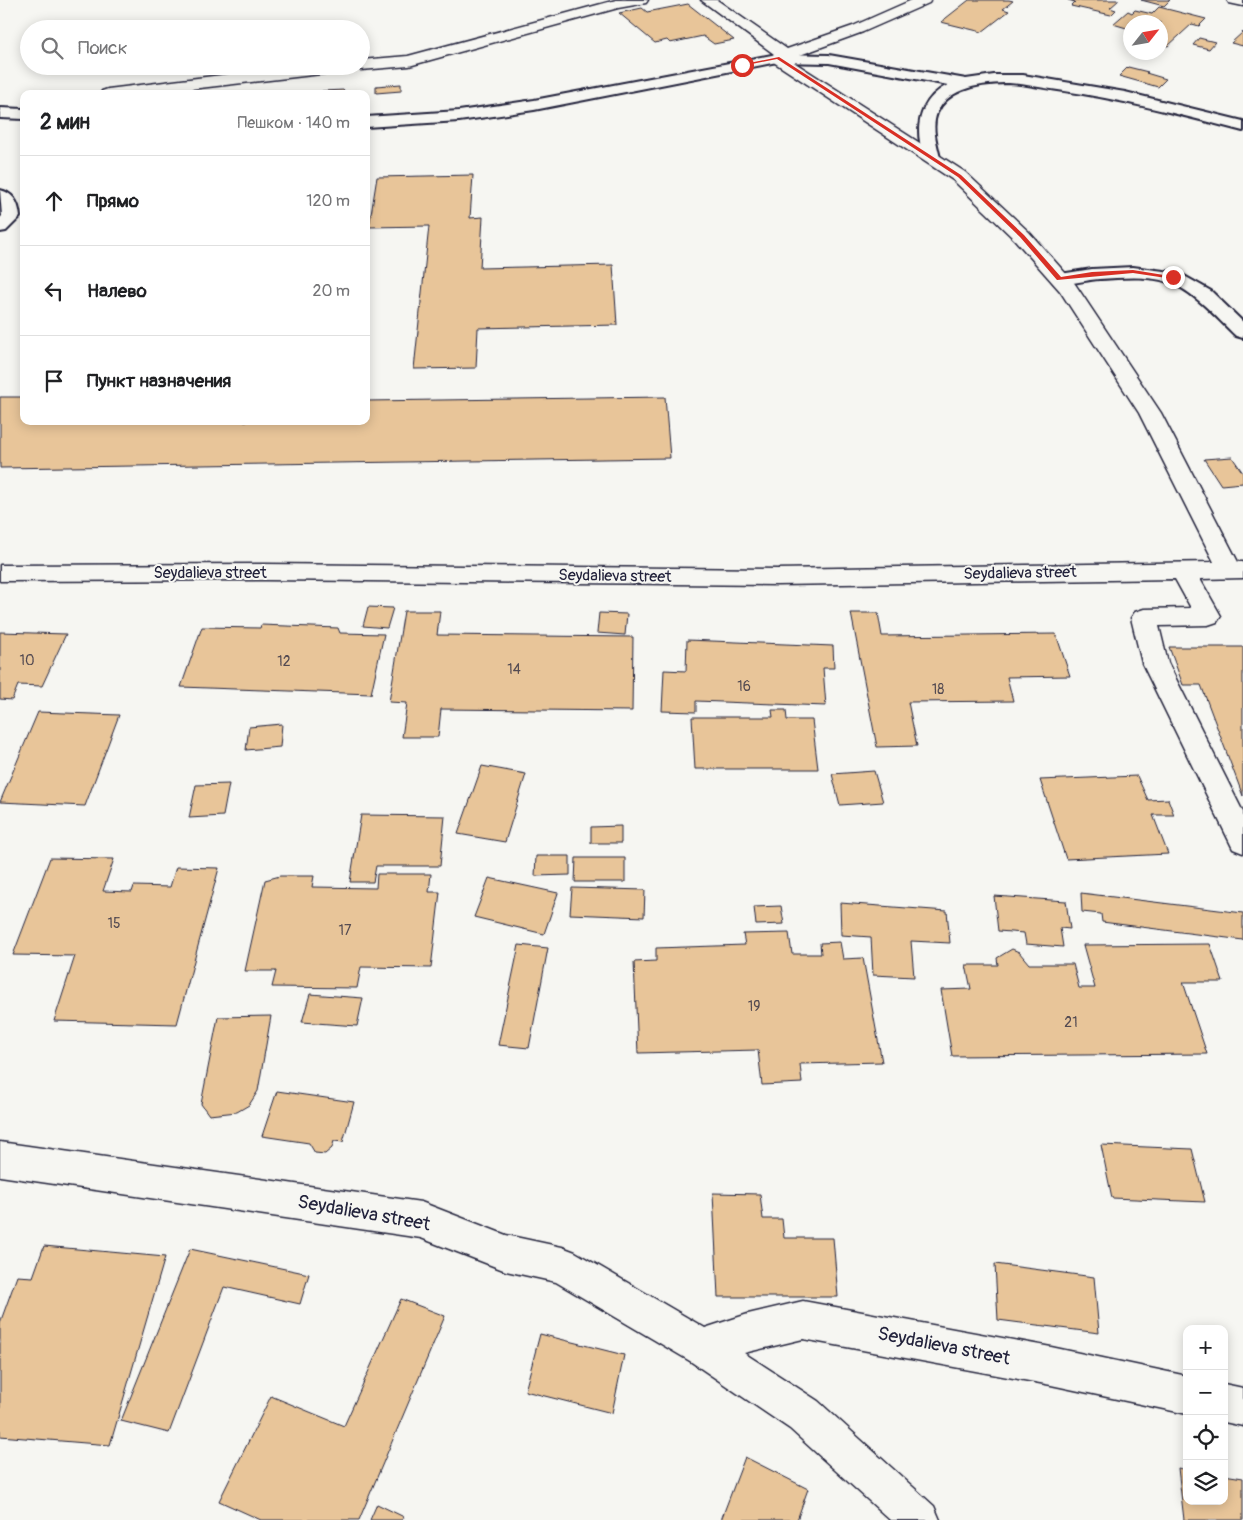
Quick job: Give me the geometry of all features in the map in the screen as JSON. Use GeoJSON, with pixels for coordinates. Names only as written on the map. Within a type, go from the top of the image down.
{"type":"FeatureCollection","features":[{"type":"Feature","properties":{"kind":"street"},"geometry":{"type":"LineString","coordinates":[[370,64],[409,61],[614,2],[641,0]]}},
{"type":"Feature","properties":{"kind":"street"},"geometry":{"type":"LineString","coordinates":[[708,0],[781,56],[959,176],[1022,236],[1060,279],[1150,413],[1236,570]]}},
{"type":"Feature","properties":{"kind":"street"},"geometry":{"type":"LineString","coordinates":[[781,56],[858,29],[924,0]]}},
{"type":"Feature","properties":{"kind":"street"},"geometry":{"type":"LineString","coordinates":[[1234,0],[1243,2]]}},
{"type":"Feature","properties":{"kind":"street"},"geometry":{"type":"LineString","coordinates":[[140,90],[258,75]]}},
{"type":"Feature","properties":{"kind":"street","name":"Seydalieva street"},"geometry":{"type":"LineString","coordinates":[[0,574],[266,572],[777,577],[1236,570]]}},
{"type":"Feature","properties":{"kind":"street"},"geometry":{"type":"LineString","coordinates":[[1183,571],[1208,616],[1144,618],[1155,664],[1243,841]]}},
{"type":"Feature","properties":{"kind":"street","name":"Seydalieva street"},"geometry":{"type":"LineString","coordinates":[[0,1159],[421,1220],[506,1253],[562,1265],[703,1348],[804,1414],[920,1520]]}},
{"type":"Feature","properties":{"kind":"street","name":"Seydalieva street"},"geometry":{"type":"LineString","coordinates":[[703,1348],[748,1333],[803,1320],[1051,1366],[1183,1394]]}},
{"type":"Feature","properties":{"kind":"street"},"geometry":{"type":"LineString","coordinates":[[1228,1404],[1243,1407]]}},
{"type":"Feature","properties":{"kind":"lane"},"geometry":{"type":"LineString","coordinates":[[370,122],[459,116],[534,105],[781,56],[829,59],[966,84]]}},
{"type":"Feature","properties":{"kind":"lane"},"geometry":{"type":"LineString","coordinates":[[932,158],[928,136],[928,114],[940,97],[957,86],[1006,78],[1071,87],[1165,105],[1243,126]]}},
{"type":"Feature","properties":{"kind":"lane"},"geometry":{"type":"LineString","coordinates":[[0,128],[11,114]]}},
{"type":"Feature","properties":{"kind":"lane"},"geometry":{"type":"LineString","coordinates":[[0,196],[10,204],[11,217],[0,228]]}},
{"type":"Feature","properties":{"kind":"lane"},"geometry":{"type":"LineString","coordinates":[[1060,279],[1092,274],[1133,272],[1173,277],[1204,295],[1243,332]]}},
{"type":"Feature","properties":{"kind":"building"},"geometry":{"type":"Polygon","coordinates":[[[969,0],[1013,1],[1003,9],[1009,11],[982,32],[941,22],[969,0]]]}},
{"type":"Feature","properties":{"kind":"building"},"geometry":{"type":"Polygon","coordinates":[[[1068,0],[1119,0],[1110,8],[1116,10],[1111,15],[1071,6],[1075,2],[1068,0]]]}},
{"type":"Feature","properties":{"kind":"building"},"geometry":{"type":"Polygon","coordinates":[[[1141,0],[1170,0],[1164,6],[1141,0]]]}},
{"type":"Feature","properties":{"kind":"building"},"geometry":{"type":"Polygon","coordinates":[[[688,4],[734,40],[714,44],[703,36],[670,43],[667,40],[655,43],[619,13],[642,8],[647,12],[688,4]]]}},
{"type":"Feature","properties":{"kind":"building"},"geometry":{"type":"Polygon","coordinates":[[[1159,7],[1206,19],[1199,26],[1192,24],[1168,46],[1168,15],[1123,15],[1128,11],[1132,13],[1135,10],[1152,14],[1159,7]]]}},
{"type":"Feature","properties":{"kind":"building"},"geometry":{"type":"Polygon","coordinates":[[[1123,15],[1123,27],[1113,24],[1123,15]]]}},
{"type":"Feature","properties":{"kind":"building"},"geometry":{"type":"Polygon","coordinates":[[[1243,32],[1243,46],[1231,43],[1243,32]]]}},
{"type":"Feature","properties":{"kind":"building"},"geometry":{"type":"Polygon","coordinates":[[[1199,38],[1215,42],[1209,49],[1193,45],[1199,38]]]}},
{"type":"Feature","properties":{"kind":"building"},"geometry":{"type":"Polygon","coordinates":[[[1128,67],[1166,79],[1158,87],[1119,76],[1128,67]]]}},
{"type":"Feature","properties":{"kind":"building"},"geometry":{"type":"Polygon","coordinates":[[[401,84],[401,91],[376,93],[376,86],[401,84]]]}},
{"type":"Feature","properties":{"kind":"building"},"geometry":{"type":"Polygon","coordinates":[[[473,175],[470,218],[483,217],[480,268],[613,265],[617,325],[478,328],[476,368],[414,369],[429,226],[370,227],[377,177],[473,175]]]}},
{"type":"Feature","properties":{"kind":"building"},"geometry":{"type":"Polygon","coordinates":[[[0,397],[20,397],[20,425],[370,425],[370,401],[665,397],[670,458],[0,468],[0,397]]]}},
{"type":"Feature","properties":{"kind":"building"},"geometry":{"type":"Polygon","coordinates":[[[1232,457],[1243,473],[1243,483],[1221,485],[1204,459],[1232,457]]]}},
{"type":"Feature","properties":{"kind":"building"},"geometry":{"type":"Polygon","coordinates":[[[368,607],[393,608],[387,628],[363,626],[368,607]]]}},
{"type":"Feature","properties":{"kind":"building"},"geometry":{"type":"Polygon","coordinates":[[[404,611],[440,611],[437,635],[633,637],[632,711],[441,709],[438,737],[402,737],[407,703],[389,702],[404,611]]]}},
{"type":"Feature","properties":{"kind":"building"},"geometry":{"type":"Polygon","coordinates":[[[599,613],[627,614],[625,635],[597,633],[599,613]]]}},
{"type":"Feature","properties":{"kind":"building"},"geometry":{"type":"Polygon","coordinates":[[[851,613],[878,613],[882,636],[1056,634],[1070,676],[1007,677],[1013,701],[908,702],[917,746],[877,747],[851,613]]]}},
{"type":"Feature","properties":{"kind":"building"},"geometry":{"type":"Polygon","coordinates":[[[261,625],[338,628],[340,633],[384,634],[371,694],[181,687],[202,627],[260,628],[261,625]]]}},
{"type":"Feature","properties":{"kind":"building"},"geometry":{"type":"Polygon","coordinates":[[[0,632],[66,634],[42,686],[18,685],[12,700],[0,699],[0,632]]]}},
{"type":"Feature","properties":{"kind":"building"},"geometry":{"type":"Polygon","coordinates":[[[687,640],[833,646],[834,668],[823,668],[826,706],[696,701],[696,712],[662,711],[664,670],[686,671],[687,640]]]}},
{"type":"Feature","properties":{"kind":"building"},"geometry":{"type":"Polygon","coordinates":[[[1169,647],[1243,647],[1243,796],[1201,685],[1183,685],[1169,647]]]}},
{"type":"Feature","properties":{"kind":"building"},"geometry":{"type":"Polygon","coordinates":[[[772,710],[786,710],[787,720],[812,720],[818,769],[695,769],[692,717],[773,717],[772,710]]]}},
{"type":"Feature","properties":{"kind":"building"},"geometry":{"type":"Polygon","coordinates":[[[38,712],[119,715],[85,806],[0,802],[38,712]]]}},
{"type":"Feature","properties":{"kind":"building"},"geometry":{"type":"Polygon","coordinates":[[[282,724],[280,747],[246,750],[249,727],[282,724]]]}},
{"type":"Feature","properties":{"kind":"building"},"geometry":{"type":"Polygon","coordinates":[[[482,766],[526,774],[505,842],[458,834],[482,766]]]}},
{"type":"Feature","properties":{"kind":"building"},"geometry":{"type":"Polygon","coordinates":[[[874,771],[883,802],[840,805],[832,774],[874,771]]]}},
{"type":"Feature","properties":{"kind":"building"},"geometry":{"type":"Polygon","coordinates":[[[1137,776],[1148,800],[1168,799],[1174,815],[1153,815],[1168,854],[1066,859],[1040,780],[1137,776]]]}},
{"type":"Feature","properties":{"kind":"building"},"geometry":{"type":"Polygon","coordinates":[[[229,784],[223,816],[189,818],[196,785],[229,784]]]}},
{"type":"Feature","properties":{"kind":"building"},"geometry":{"type":"Polygon","coordinates":[[[361,815],[445,816],[440,866],[376,866],[373,882],[350,882],[361,815]]]}},
{"type":"Feature","properties":{"kind":"building"},"geometry":{"type":"Polygon","coordinates":[[[621,826],[621,843],[591,843],[591,827],[621,826]]]}},
{"type":"Feature","properties":{"kind":"building"},"geometry":{"type":"Polygon","coordinates":[[[536,856],[570,856],[570,875],[535,876],[536,856]]]}},
{"type":"Feature","properties":{"kind":"building"},"geometry":{"type":"Polygon","coordinates":[[[50,858],[114,859],[103,891],[132,892],[134,886],[170,887],[176,867],[219,868],[177,1024],[54,1021],[75,956],[13,955],[50,858]]]}},
{"type":"Feature","properties":{"kind":"building"},"geometry":{"type":"Polygon","coordinates":[[[576,858],[625,858],[625,882],[575,882],[576,858]]]}},
{"type":"Feature","properties":{"kind":"building"},"geometry":{"type":"Polygon","coordinates":[[[377,874],[431,874],[429,892],[440,892],[431,968],[361,967],[357,988],[272,987],[276,971],[245,971],[265,880],[280,876],[314,876],[312,887],[376,888],[377,874]]]}},
{"type":"Feature","properties":{"kind":"building"},"geometry":{"type":"Polygon","coordinates":[[[489,878],[558,893],[544,934],[474,917],[489,878]]]}},
{"type":"Feature","properties":{"kind":"building"},"geometry":{"type":"Polygon","coordinates":[[[572,888],[645,890],[644,917],[570,914],[572,888]]]}},
{"type":"Feature","properties":{"kind":"building"},"geometry":{"type":"Polygon","coordinates":[[[1081,893],[1243,913],[1243,940],[1102,922],[1101,914],[1082,912],[1081,893]]]}},
{"type":"Feature","properties":{"kind":"building"},"geometry":{"type":"Polygon","coordinates":[[[994,896],[1066,901],[1070,929],[1060,928],[1063,947],[1026,944],[1024,933],[998,931],[994,896]]]}},
{"type":"Feature","properties":{"kind":"building"},"geometry":{"type":"Polygon","coordinates":[[[840,903],[947,911],[950,943],[911,941],[914,977],[873,975],[871,937],[841,935],[840,903]]]}},
{"type":"Feature","properties":{"kind":"building"},"geometry":{"type":"Polygon","coordinates":[[[781,906],[784,924],[756,925],[754,907],[781,906]]]}},
{"type":"Feature","properties":{"kind":"building"},"geometry":{"type":"Polygon","coordinates":[[[789,933],[792,954],[821,954],[820,943],[840,942],[843,959],[863,958],[882,1062],[800,1064],[802,1083],[762,1085],[758,1050],[638,1053],[634,962],[656,961],[656,948],[745,945],[743,934],[789,933]]]}},
{"type":"Feature","properties":{"kind":"building"},"geometry":{"type":"Polygon","coordinates":[[[1210,944],[1223,982],[1183,982],[1207,1054],[952,1056],[941,990],[971,989],[966,965],[998,965],[997,958],[1012,949],[1019,952],[1029,964],[1073,964],[1079,988],[1095,988],[1083,945],[1210,944]]]}},
{"type":"Feature","properties":{"kind":"building"},"geometry":{"type":"Polygon","coordinates":[[[519,945],[548,948],[529,1048],[498,1045],[519,945]]]}},
{"type":"Feature","properties":{"kind":"building"},"geometry":{"type":"Polygon","coordinates":[[[310,994],[363,998],[357,1026],[302,1022],[310,994]]]}},
{"type":"Feature","properties":{"kind":"building"},"geometry":{"type":"Polygon","coordinates":[[[271,1016],[258,1091],[249,1105],[237,1112],[209,1115],[201,1104],[218,1017],[271,1016]]]}},
{"type":"Feature","properties":{"kind":"building"},"geometry":{"type":"Polygon","coordinates":[[[277,1091],[354,1102],[343,1142],[334,1141],[332,1148],[325,1154],[315,1153],[309,1143],[262,1136],[277,1091]]]}},
{"type":"Feature","properties":{"kind":"building"},"geometry":{"type":"Polygon","coordinates":[[[1101,1145],[1192,1149],[1205,1202],[1112,1198],[1101,1145]]]}},
{"type":"Feature","properties":{"kind":"building"},"geometry":{"type":"Polygon","coordinates":[[[713,1193],[760,1194],[763,1219],[782,1219],[784,1238],[833,1238],[838,1297],[718,1297],[713,1193]]]}},
{"type":"Feature","properties":{"kind":"building"},"geometry":{"type":"Polygon","coordinates":[[[44,1246],[165,1257],[110,1445],[0,1436],[0,1323],[17,1276],[33,1277],[44,1246]]]}},
{"type":"Feature","properties":{"kind":"building"},"geometry":{"type":"Polygon","coordinates":[[[190,1249],[309,1274],[300,1304],[224,1287],[169,1433],[121,1421],[190,1249]]]}},
{"type":"Feature","properties":{"kind":"building"},"geometry":{"type":"Polygon","coordinates":[[[995,1264],[1094,1277],[1099,1333],[998,1320],[995,1264]]]}},
{"type":"Feature","properties":{"kind":"building"},"geometry":{"type":"Polygon","coordinates":[[[401,1299],[445,1316],[359,1520],[261,1520],[219,1501],[271,1396],[344,1426],[401,1299]]]}},
{"type":"Feature","properties":{"kind":"building"},"geometry":{"type":"Polygon","coordinates":[[[540,1334],[624,1355],[612,1413],[525,1391],[540,1334]]]}},
{"type":"Feature","properties":{"kind":"building"},"geometry":{"type":"Polygon","coordinates":[[[745,1457],[808,1489],[797,1520],[721,1520],[745,1457]]]}},
{"type":"Feature","properties":{"kind":"building"},"geometry":{"type":"Polygon","coordinates":[[[1178,1468],[1183,1469],[1183,1505],[1228,1505],[1228,1476],[1243,1478],[1243,1520],[1184,1520],[1178,1468]]]}},
{"type":"Feature","properties":{"kind":"building"},"geometry":{"type":"Polygon","coordinates":[[[377,1504],[404,1517],[402,1520],[370,1520],[377,1504]]]}},
{"type":"Feature","properties":{"kind":"route"},"geometry":{"type":"LineString","coordinates":[[742,65],[778,58],[959,176],[1022,236],[1060,279],[1092,274],[1133,272],[1173,277]]}}]}
